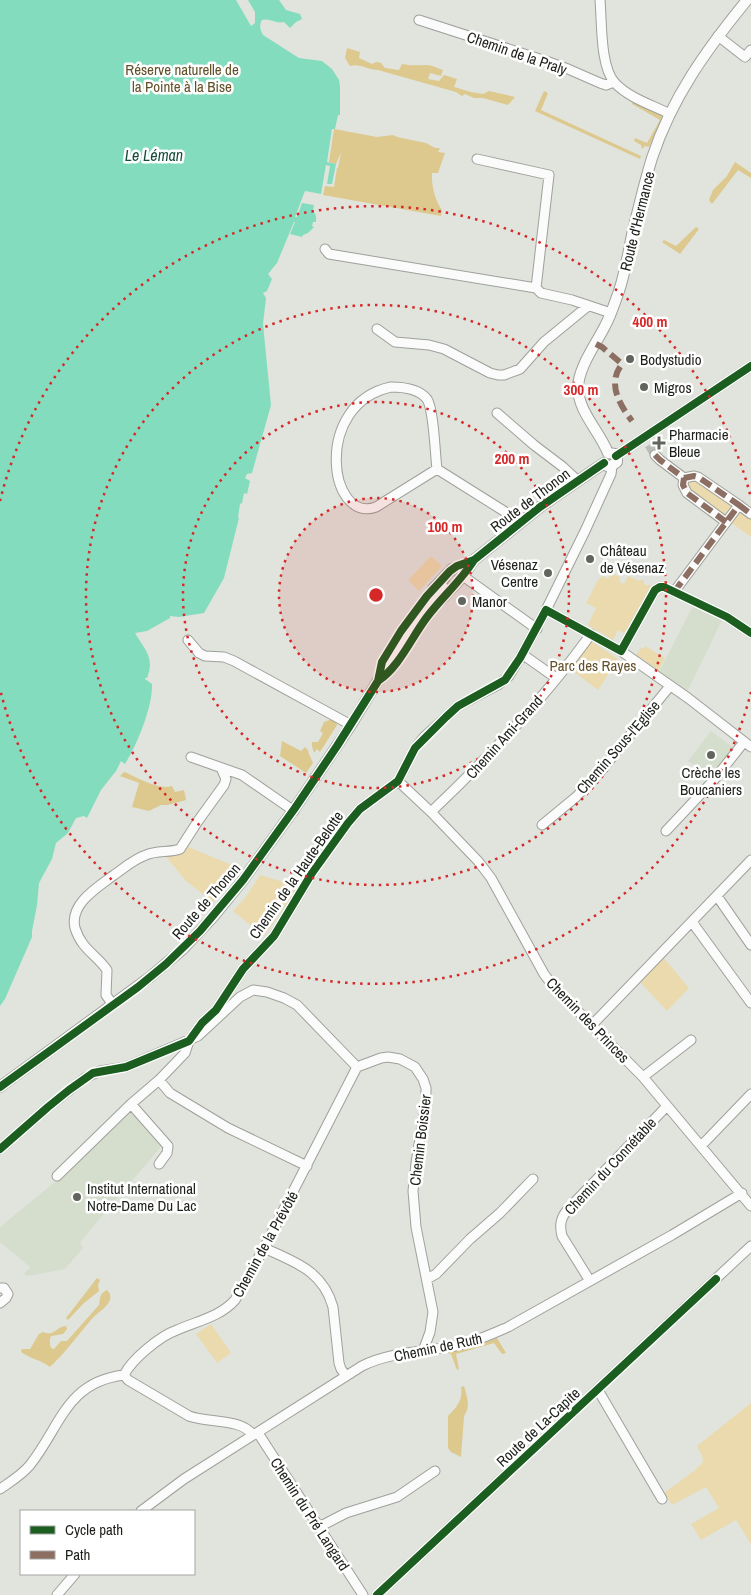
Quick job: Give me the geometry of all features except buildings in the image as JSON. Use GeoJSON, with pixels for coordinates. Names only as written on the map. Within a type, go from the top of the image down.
{"type":"FeatureCollection","features":[{"type":"Feature","properties":{"kind":"main road","name":"Route d'Hermance"},"geometry":{"type":"LineString","coordinates":[[610,459],[579,396],[578,387],[581,373],[611,313],[624,273],[636,217],[653,157],[670,114],[686,83],[718,36],[747,0]]}},
{"type":"Feature","properties":{"kind":"main road","name":"Route de Thonon"},"geometry":{"type":"LineString","coordinates":[[378,681],[390,672],[428,615],[463,576],[474,560],[519,524],[610,459]]}},
{"type":"Feature","properties":{"kind":"main road","name":"Route de Thonon"},"geometry":{"type":"LineString","coordinates":[[0,1087],[166,964],[200,931],[243,880],[294,811],[378,681],[382,662],[409,619],[436,585],[454,568],[474,560]]}},
{"type":"Feature","properties":{"kind":"main road"},"geometry":{"type":"LineString","coordinates":[[454,568],[463,576]]}},
{"type":"Feature","properties":{"kind":"main road"},"geometry":{"type":"LineString","coordinates":[[378,681],[414,622],[443,587]]}},
{"type":"Feature","properties":{"kind":"street"},"geometry":{"type":"LineString","coordinates":[[600,0],[608,71],[614,82],[628,93],[670,114]]}},
{"type":"Feature","properties":{"kind":"street","name":"Chemin de la Praly"},"geometry":{"type":"LineString","coordinates":[[419,20],[546,61],[606,85],[614,82]]}},
{"type":"Feature","properties":{"kind":"street"},"geometry":{"type":"LineString","coordinates":[[718,36],[745,57],[751,50]]}},
{"type":"Feature","properties":{"kind":"street"},"geometry":{"type":"LineString","coordinates":[[477,159],[549,175],[536,288]]}},
{"type":"Feature","properties":{"kind":"street"},"geometry":{"type":"LineString","coordinates":[[324,249],[329,254],[536,288],[541,293],[611,313]]}},
{"type":"Feature","properties":{"kind":"street"},"geometry":{"type":"LineString","coordinates":[[377,329],[396,342],[429,344],[490,373],[504,375],[520,369],[544,342],[588,306]]}},
{"type":"Feature","properties":{"kind":"street","name":"Route de Thonon"},"geometry":{"type":"LineString","coordinates":[[610,459],[646,441],[751,366]]}},
{"type":"Feature","properties":{"kind":"street"},"geometry":{"type":"LineString","coordinates":[[396,387],[419,392],[426,398],[430,406],[437,469],[376,507],[369,509],[358,507],[351,503],[344,494],[337,472],[336,455],[341,428],[354,409],[379,390],[396,387]]}},
{"type":"Feature","properties":{"kind":"street"},"geometry":{"type":"LineString","coordinates":[[498,414],[578,481]]}},
{"type":"Feature","properties":{"kind":"street"},"geometry":{"type":"LineString","coordinates":[[655,455],[684,478]]}},
{"type":"Feature","properties":{"kind":"street"},"geometry":{"type":"LineString","coordinates":[[398,781],[415,748],[425,736],[458,706],[505,680],[537,629],[586,531],[611,474],[610,459]]}},
{"type":"Feature","properties":{"kind":"street"},"geometry":{"type":"LineString","coordinates":[[437,469],[507,513],[519,524]]}},
{"type":"Feature","properties":{"kind":"street"},"geometry":{"type":"LineString","coordinates":[[684,478],[698,477],[751,514]]}},
{"type":"Feature","properties":{"kind":"street"},"geometry":{"type":"LineString","coordinates":[[684,478],[687,493],[726,522]]}},
{"type":"Feature","properties":{"kind":"street"},"geometry":{"type":"LineString","coordinates":[[674,592],[739,505]]}},
{"type":"Feature","properties":{"kind":"street"},"geometry":{"type":"LineString","coordinates":[[463,576],[537,629]]}},
{"type":"Feature","properties":{"kind":"street"},"geometry":{"type":"LineString","coordinates":[[621,651],[655,590],[660,587],[664,587],[727,617],[751,632]]}},
{"type":"Feature","properties":{"kind":"street"},"geometry":{"type":"LineString","coordinates":[[546,610],[621,651],[748,744],[666,831]]}},
{"type":"Feature","properties":{"kind":"street","name":"Chemin Ami-Grand"},"geometry":{"type":"LineString","coordinates":[[431,812],[488,757],[591,634]]}},
{"type":"Feature","properties":{"kind":"street"},"geometry":{"type":"LineString","coordinates":[[188,640],[199,653],[205,656],[224,657],[234,661],[350,725]]}},
{"type":"Feature","properties":{"kind":"street"},"geometry":{"type":"LineString","coordinates":[[522,654],[556,678]]}},
{"type":"Feature","properties":{"kind":"street","name":"Chemin Sous-l'Eglise"},"geometry":{"type":"LineString","coordinates":[[542,825],[576,796],[600,772],[670,686]]}},
{"type":"Feature","properties":{"kind":"street"},"geometry":{"type":"LineString","coordinates":[[192,757],[242,775],[294,811]]}},
{"type":"Feature","properties":{"kind":"street"},"geometry":{"type":"LineString","coordinates":[[113,1005],[106,994],[107,970],[89,953],[82,942],[75,926],[76,912],[81,903],[97,887],[137,859],[154,852],[180,849],[198,820],[224,785],[225,777],[221,768]]}},
{"type":"Feature","properties":{"kind":"street","name":"Chemin des Princes"},"geometry":{"type":"LineString","coordinates":[[398,781],[478,860],[544,974],[563,998],[643,1077],[751,1206]]}},
{"type":"Feature","properties":{"kind":"street","name":"Chemin de la Haute-Belotte"},"geometry":{"type":"LineString","coordinates":[[189,1041],[202,1023],[216,1010],[243,969],[274,936],[312,873],[348,823],[360,809],[398,781]]}},
{"type":"Feature","properties":{"kind":"street"},"geometry":{"type":"LineString","coordinates":[[592,1025],[751,860]]}},
{"type":"Feature","properties":{"kind":"street"},"geometry":{"type":"LineString","coordinates":[[717,896],[751,944]]}},
{"type":"Feature","properties":{"kind":"street"},"geometry":{"type":"LineString","coordinates":[[692,922],[751,1003]]}},
{"type":"Feature","properties":{"kind":"street"},"geometry":{"type":"LineString","coordinates":[[0,1149],[48,1106],[93,1073],[126,1067],[189,1041],[206,1030],[246,993],[253,990],[284,998],[296,1005],[357,1066]]}},
{"type":"Feature","properties":{"kind":"street"},"geometry":{"type":"LineString","coordinates":[[643,1077],[691,1040]]}},
{"type":"Feature","properties":{"kind":"street"},"geometry":{"type":"LineString","coordinates":[[57,1176],[131,1104],[159,1080],[185,1053],[189,1041]]}},
{"type":"Feature","properties":{"kind":"street","name":"Chemin Boissier"},"geometry":{"type":"LineString","coordinates":[[357,1066],[381,1058],[397,1058],[415,1067],[424,1082],[427,1097],[416,1163],[413,1199],[416,1226],[432,1302],[433,1319],[423,1350]]}},
{"type":"Feature","properties":{"kind":"street","name":"Chemin de la Prévôté"},"geometry":{"type":"LineString","coordinates":[[124,1375],[128,1367],[138,1357],[167,1335],[175,1330],[215,1316],[235,1300],[307,1166],[357,1066]]}},
{"type":"Feature","properties":{"kind":"street"},"geometry":{"type":"LineString","coordinates":[[159,1080],[170,1092],[228,1128],[307,1166]]}},
{"type":"Feature","properties":{"kind":"street"},"geometry":{"type":"LineString","coordinates":[[701,1146],[751,1094]]}},
{"type":"Feature","properties":{"kind":"street"},"geometry":{"type":"LineString","coordinates":[[131,1104],[168,1146],[167,1153],[159,1164]]}},
{"type":"Feature","properties":{"kind":"street","name":"Chemin du Connétable"},"geometry":{"type":"LineString","coordinates":[[590,1281],[562,1236],[560,1229],[562,1217],[667,1106]]}},
{"type":"Feature","properties":{"kind":"street"},"geometry":{"type":"LineString","coordinates":[[427,1279],[436,1274],[470,1238],[500,1213],[533,1179]]}},
{"type":"Feature","properties":{"kind":"street","name":"Chemin de Ruth"},"geometry":{"type":"LineString","coordinates":[[142,1510],[184,1479],[346,1376],[374,1361],[395,1355],[465,1344],[492,1334],[590,1281],[742,1194]]}},
{"type":"Feature","properties":{"kind":"street","name":"Route de La-Capite"},"geometry":{"type":"LineString","coordinates":[[377,1595],[751,1246]]}},
{"type":"Feature","properties":{"kind":"street"},"geometry":{"type":"LineString","coordinates":[[264,1248],[306,1268],[324,1286],[333,1307],[339,1363],[346,1376]]}},
{"type":"Feature","properties":{"kind":"street"},"geometry":{"type":"LineString","coordinates":[[0,1288],[4,1288],[8,1294],[0,1303]]}},
{"type":"Feature","properties":{"kind":"street"},"geometry":{"type":"LineString","coordinates":[[0,1489],[30,1465],[76,1396],[99,1381],[108,1378],[124,1375],[128,1380],[188,1416],[242,1426],[256,1434]]}},
{"type":"Feature","properties":{"kind":"street"},"geometry":{"type":"LineString","coordinates":[[598,1390],[662,1499]]}},
{"type":"Feature","properties":{"kind":"street","name":"Chemin du Pré Langard"},"geometry":{"type":"LineString","coordinates":[[256,1434],[362,1595]]}},
{"type":"Feature","properties":{"kind":"street"},"geometry":{"type":"LineString","coordinates":[[319,1528],[346,1513],[397,1497],[435,1471]]}},
{"type":"Feature","properties":{"kind":"street"},"geometry":{"type":"LineString","coordinates":[[57,1595],[74,1575]]}},
{"type":"Feature","properties":{"kind":"shaded area"},"geometry":{"type":"Polygon","coordinates":[[[347,48],[360,52],[359,58],[372,64],[376,62],[381,63],[385,68],[399,70],[402,64],[426,65],[443,70],[441,76],[430,73],[428,79],[439,81],[444,75],[457,79],[454,87],[483,94],[489,91],[515,97],[508,105],[483,98],[474,98],[465,94],[462,96],[456,92],[378,70],[357,65],[350,66],[345,58],[347,48]]]}},
{"type":"Feature","properties":{"kind":"shaded area"},"geometry":{"type":"Polygon","coordinates":[[[544,91],[548,93],[541,110],[641,156],[640,159],[535,111],[544,91]]]}},
{"type":"Feature","properties":{"kind":"shaded area"},"geometry":{"type":"Polygon","coordinates":[[[633,101],[661,114],[662,118],[649,147],[645,146],[642,149],[641,145],[634,141],[635,138],[647,143],[660,120],[632,104],[633,101]]]}},
{"type":"Feature","properties":{"kind":"shaded area"},"geometry":{"type":"Polygon","coordinates":[[[334,129],[377,137],[393,135],[440,148],[438,152],[445,153],[438,173],[432,173],[432,177],[435,197],[442,210],[441,216],[323,195],[325,186],[334,187],[341,152],[336,164],[329,162],[334,129]]]}},
{"type":"Feature","properties":{"kind":"shaded area"},"geometry":{"type":"Polygon","coordinates":[[[735,162],[751,173],[751,178],[738,170],[712,204],[709,200],[713,190],[727,176],[735,162]]]}},
{"type":"Feature","properties":{"kind":"shaded area"},"geometry":{"type":"Polygon","coordinates":[[[696,227],[699,229],[680,254],[662,242],[664,240],[676,246],[696,227]]]}},
{"type":"Feature","properties":{"kind":"shaded area"},"geometry":{"type":"Polygon","coordinates":[[[693,606],[722,620],[687,692],[659,672],[693,606]]]}},
{"type":"Feature","properties":{"kind":"shaded area"},"geometry":{"type":"Polygon","coordinates":[[[332,719],[337,725],[320,752],[317,749],[314,753],[312,742],[318,742],[323,733],[320,731],[324,722],[332,719]]]}},
{"type":"Feature","properties":{"kind":"shaded area","name":"Crèche les Boucaniers"},"geometry":{"type":"Polygon","coordinates":[[[711,731],[734,748],[711,778],[688,761],[711,731]]]}},
{"type":"Feature","properties":{"kind":"shaded area"},"geometry":{"type":"Polygon","coordinates":[[[282,741],[301,751],[305,747],[308,750],[313,763],[306,773],[280,756],[282,741]]]}},
{"type":"Feature","properties":{"kind":"shaded area"},"geometry":{"type":"Polygon","coordinates":[[[124,772],[161,787],[172,786],[175,792],[184,790],[186,800],[161,805],[149,811],[132,807],[139,783],[120,776],[124,772]]]}},
{"type":"Feature","properties":{"kind":"shaded area","name":"Institut International Notre-Dame Du Lac"},"geometry":{"type":"Polygon","coordinates":[[[131,1108],[164,1143],[80,1242],[83,1248],[65,1269],[27,1276],[24,1274],[30,1267],[0,1242],[0,1227],[55,1182],[131,1108]]]}},
{"type":"Feature","properties":{"kind":"shaded area"},"geometry":{"type":"Polygon","coordinates":[[[97,1278],[100,1280],[98,1285],[99,1291],[68,1320],[66,1318],[97,1278]]]}},
{"type":"Feature","properties":{"kind":"shaded area"},"geometry":{"type":"Polygon","coordinates":[[[107,1290],[110,1293],[108,1303],[50,1367],[21,1352],[22,1349],[30,1349],[39,1334],[43,1332],[53,1333],[59,1328],[66,1326],[67,1329],[63,1334],[51,1336],[51,1348],[54,1349],[61,1341],[67,1341],[99,1305],[102,1294],[107,1290]]]}},
{"type":"Feature","properties":{"kind":"shaded area"},"geometry":{"type":"Polygon","coordinates":[[[497,1338],[506,1353],[502,1354],[494,1343],[456,1354],[459,1369],[457,1370],[451,1354],[447,1353],[477,1346],[497,1338]]]}},
{"type":"Feature","properties":{"kind":"shaded area"},"geometry":{"type":"Polygon","coordinates":[[[464,1386],[468,1405],[464,1416],[461,1457],[451,1452],[448,1448],[448,1416],[459,1403],[461,1387],[464,1386]]]}},
{"type":"Feature","properties":{"kind":"green space"},"geometry":{"type":"Polygon","coordinates":[[[693,478],[733,504],[725,519],[688,492],[686,481],[693,478]]]}},
{"type":"Feature","properties":{"kind":"green space"},"geometry":{"type":"Polygon","coordinates":[[[741,509],[751,516],[751,537],[730,522],[741,509]]]}},
{"type":"Feature","properties":{"kind":"green space"},"geometry":{"type":"Polygon","coordinates":[[[431,556],[442,566],[419,591],[408,580],[431,556]]]}},
{"type":"Feature","properties":{"kind":"green space"},"geometry":{"type":"Polygon","coordinates":[[[611,573],[620,577],[620,582],[624,584],[628,576],[644,581],[644,584],[648,586],[649,584],[652,587],[628,631],[623,633],[618,630],[613,640],[588,625],[596,608],[586,603],[598,580],[603,576],[608,579],[611,573]]]}},
{"type":"Feature","properties":{"kind":"green space","name":"Parc des Rayes"},"geometry":{"type":"Polygon","coordinates":[[[591,641],[618,659],[598,690],[569,668],[591,641]]]}},
{"type":"Feature","properties":{"kind":"green space"},"geometry":{"type":"Polygon","coordinates":[[[645,646],[665,658],[659,670],[636,655],[645,646]]]}},
{"type":"Feature","properties":{"kind":"green space"},"geometry":{"type":"Polygon","coordinates":[[[186,846],[239,868],[213,902],[186,881],[163,853],[186,846]]]}},
{"type":"Feature","properties":{"kind":"green space"},"geometry":{"type":"Polygon","coordinates":[[[260,875],[290,884],[298,879],[302,882],[264,936],[233,911],[245,898],[260,875]]]}},
{"type":"Feature","properties":{"kind":"green space"},"geometry":{"type":"Polygon","coordinates":[[[663,957],[689,988],[667,1011],[639,981],[663,957]]]}},
{"type":"Feature","properties":{"kind":"green space"},"geometry":{"type":"Polygon","coordinates":[[[211,1324],[231,1353],[217,1363],[196,1334],[211,1324]]]}},
{"type":"Feature","properties":{"kind":"green space"},"geometry":{"type":"Polygon","coordinates":[[[751,1403],[751,1544],[736,1520],[701,1540],[691,1524],[719,1508],[706,1487],[672,1505],[664,1493],[703,1462],[697,1446],[751,1403]]]}},
{"type":"Feature","properties":{"kind":"water","name":"Le Léman"},"geometry":{"type":"Polygon","coordinates":[[[0,0],[236,0],[251,26],[255,23],[255,12],[248,0],[279,0],[286,10],[300,14],[302,19],[290,28],[284,22],[262,20],[260,26],[263,35],[299,58],[322,61],[332,69],[339,80],[340,115],[338,115],[335,129],[332,129],[327,162],[336,164],[332,184],[327,184],[330,166],[326,165],[321,194],[305,191],[295,217],[297,217],[302,203],[314,205],[313,210],[316,222],[313,222],[312,226],[314,227],[302,237],[290,234],[294,222],[277,263],[268,274],[272,279],[267,291],[263,293],[266,298],[263,324],[271,405],[252,473],[247,474],[245,478],[250,481],[247,494],[244,493],[242,503],[240,504],[239,518],[224,578],[204,613],[179,617],[170,616],[170,618],[147,631],[135,633],[148,654],[150,665],[147,678],[145,679],[152,684],[150,703],[143,725],[125,764],[121,761],[116,771],[101,790],[87,818],[84,816],[76,818],[68,833],[56,843],[52,859],[39,883],[32,937],[5,999],[0,1006],[0,0]]]}},
{"type":"Feature","properties":{"kind":"tunnel"},"geometry":{"type":"LineString","coordinates":[[649,445],[655,455]]}},
{"type":"Feature","properties":{"kind":"tunnel"},"geometry":{"type":"LineString","coordinates":[[443,587],[471,562]]}},
{"type":"Feature","properties":{"kind":"marked path"},"geometry":{"type":"LineString","coordinates":[[596,344],[622,364],[615,379],[616,393],[632,421]]}},
{"type":"Feature","properties":{"kind":"marked path"},"geometry":{"type":"LineString","coordinates":[[655,455],[684,478],[683,485],[687,493],[726,522]]}},
{"type":"Feature","properties":{"kind":"marked path"},"geometry":{"type":"LineString","coordinates":[[684,478],[698,477],[739,505]]}},
{"type":"Feature","properties":{"kind":"marked path"},"geometry":{"type":"LineString","coordinates":[[674,592],[739,505],[751,514]]}},
{"type":"Feature","properties":{"kind":"cycle path"},"geometry":{"type":"LineString","coordinates":[[616,456],[751,366]]}},
{"type":"Feature","properties":{"kind":"cycle path"},"geometry":{"type":"LineString","coordinates":[[0,1087],[138,987],[166,964],[200,931],[243,880],[295,808],[378,681],[382,662],[401,631],[427,596],[450,571],[457,566],[474,560],[540,507],[604,463]]}},
{"type":"Feature","properties":{"kind":"cycle path"},"geometry":{"type":"LineString","coordinates":[[378,681],[393,668],[421,625],[474,560]]}},
{"type":"Feature","properties":{"kind":"cycle path"},"geometry":{"type":"LineString","coordinates":[[0,1149],[48,1107],[93,1073],[126,1067],[189,1041],[202,1023],[216,1010],[243,969],[274,936],[312,873],[348,823],[360,809],[398,781],[415,748],[458,706],[505,680],[520,658],[546,610],[621,651],[655,590],[664,587],[727,617],[751,633]]}},
{"type":"Feature","properties":{"kind":"cycle path"},"geometry":{"type":"LineString","coordinates":[[377,1595],[716,1279]]}},
{"type":"Feature","properties":{"kind":"place","name":"Bodystudio"},"geometry":{"type":"Point","coordinates":[630,359]}},
{"type":"Feature","properties":{"kind":"place","name":"Migros"},"geometry":{"type":"Point","coordinates":[644,387]}},
{"type":"Feature","properties":{"kind":"place","name":"Pharmacie Bleue"},"geometry":{"type":"Point","coordinates":[659,443]}},
{"type":"Feature","properties":{"kind":"place","name":"Château de Vésenaz"},"geometry":{"type":"Point","coordinates":[590,559]}},
{"type":"Feature","properties":{"kind":"place","name":"Vésenaz Centre"},"geometry":{"type":"Point","coordinates":[548,573]}},
{"type":"Feature","properties":{"kind":"place","name":"Manor"},"geometry":{"type":"Point","coordinates":[462,601]}},
{"type":"Feature","properties":{"kind":"place","name":"Crèche les Boucaniers"},"geometry":{"type":"Point","coordinates":[711,755]}},
{"type":"Feature","properties":{"kind":"place","name":"Institut International Notre-Dame Du Lac"},"geometry":{"type":"Point","coordinates":[77,1197]}},
{"type":"Feature","properties":{"kind":"park label","name":"Réserve naturelle de la Pointe à la Bise"},"geometry":{"type":"Point","coordinates":[182,78]}}]}
